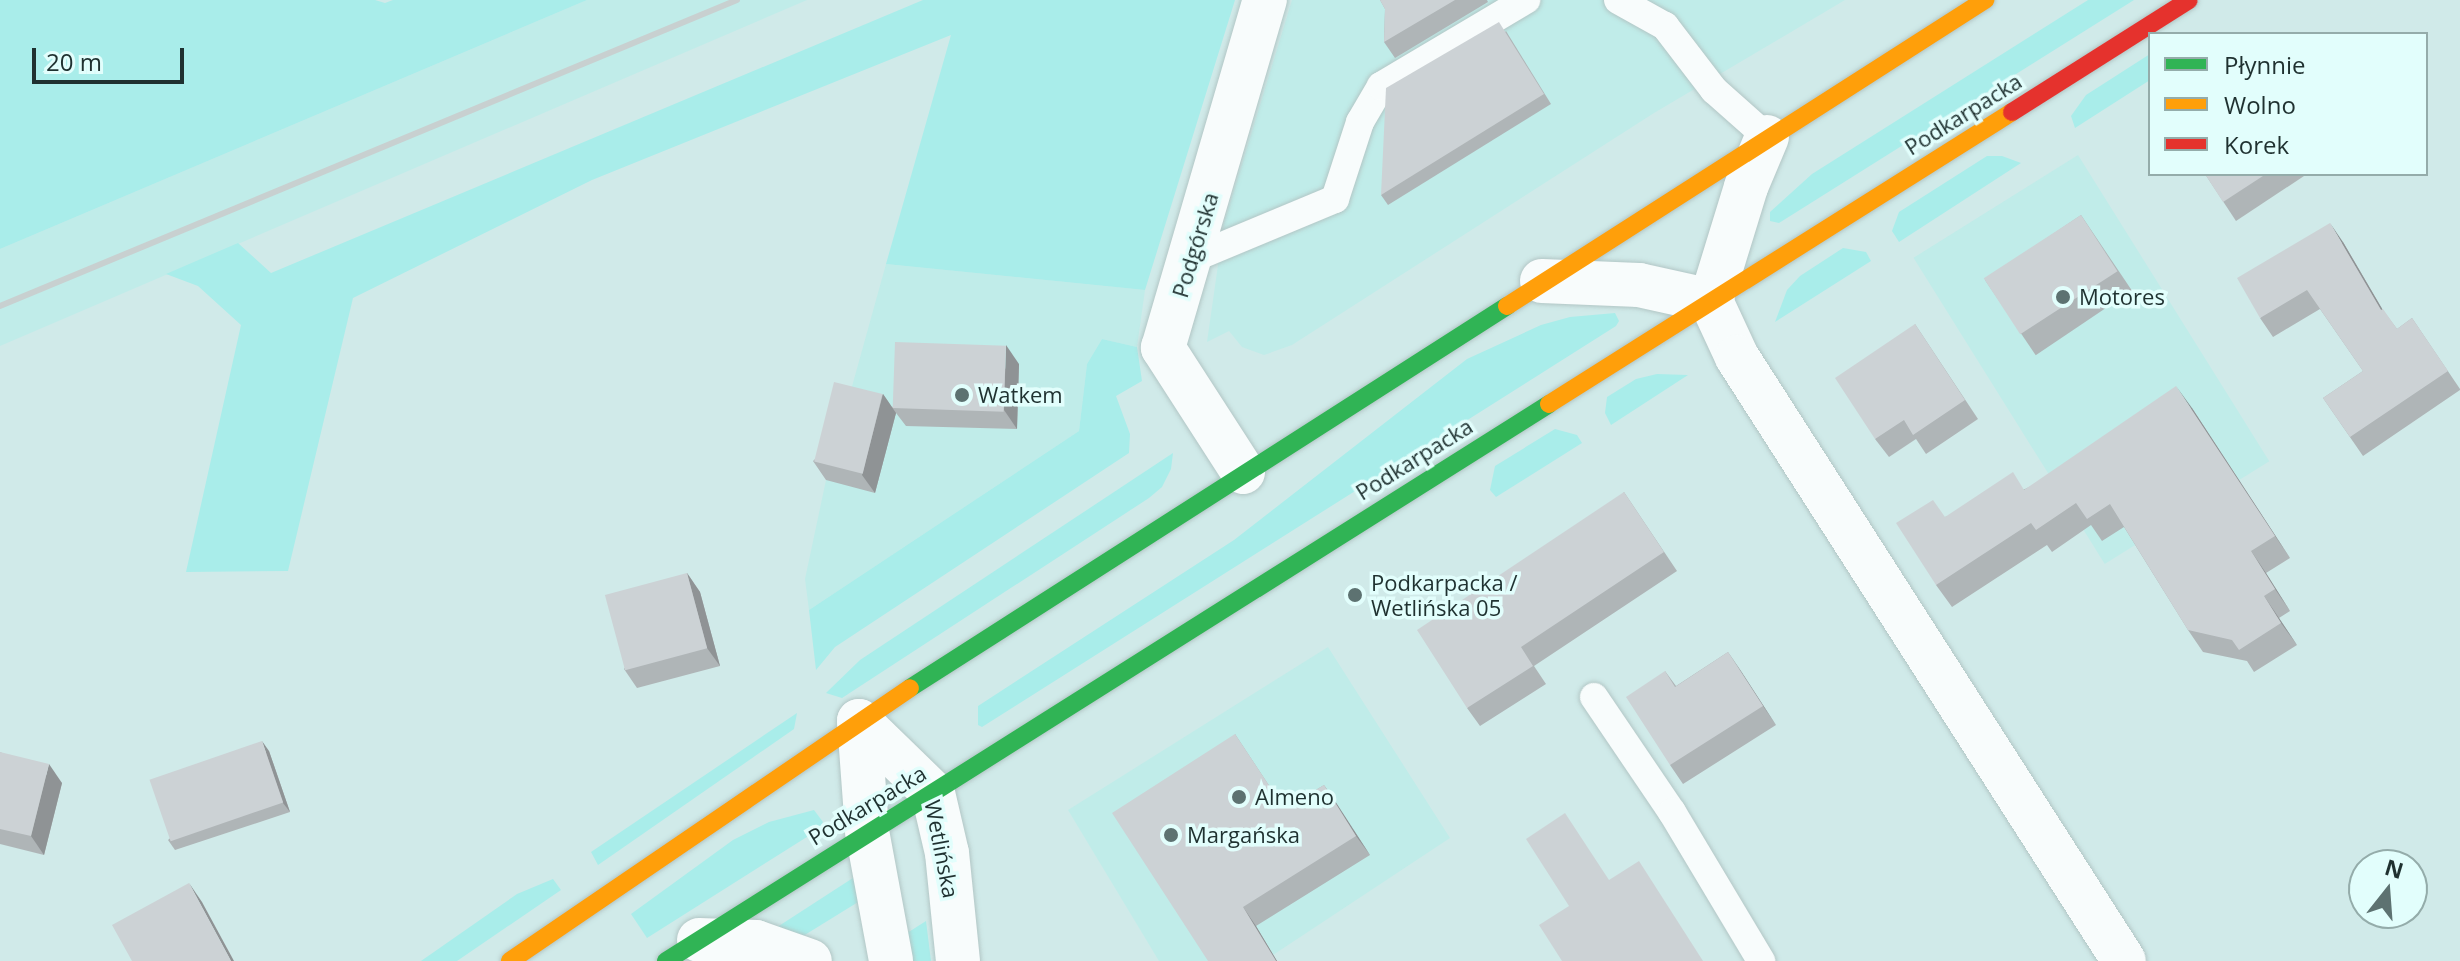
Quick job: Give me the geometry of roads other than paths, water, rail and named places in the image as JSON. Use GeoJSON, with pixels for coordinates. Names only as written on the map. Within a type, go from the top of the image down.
{"type":"FeatureCollection","features":[{"type":"Feature","properties":{"kind":"main road"},"geometry":{"type":"LineString","coordinates":[[510,961],[859,721],[1243,472],[1985,0]]}},
{"type":"Feature","properties":{"kind":"main road","name":"Podkarpacka"},"geometry":{"type":"LineString","coordinates":[[682,950],[2189,0]]}},
{"type":"Feature","properties":{"kind":"street","name":"Podgórska"},"geometry":{"type":"LineString","coordinates":[[1243,472],[1163,348],[1265,0]]}},
{"type":"Feature","properties":{"kind":"street"},"geometry":{"type":"LineString","coordinates":[[1767,137],[1746,187],[1711,301],[1737,357],[2124,961]]}},
{"type":"Feature","properties":{"kind":"street"},"geometry":{"type":"LineString","coordinates":[[1542,281],[1639,285],[1711,301]]}},
{"type":"Feature","properties":{"kind":"street"},"geometry":{"type":"LineString","coordinates":[[859,721],[867,831],[891,961]]}},
{"type":"Feature","properties":{"kind":"street","name":"Wetlińska"},"geometry":{"type":"LineString","coordinates":[[859,721],[933,793],[947,853],[958,961]]}},
{"type":"Feature","properties":{"kind":"street"},"geometry":{"type":"LineString","coordinates":[[682,950],[756,942],[810,961]]}},
{"type":"Feature","properties":{"kind":"lane"},"geometry":{"type":"LineString","coordinates":[[1191,259],[1335,199],[1360,122],[1381,86],[1526,0]]}},
{"type":"Feature","properties":{"kind":"lane"},"geometry":{"type":"LineString","coordinates":[[1618,0],[1665,26],[1714,90],[1767,137]]}},
{"type":"Feature","properties":{"kind":"lane"},"geometry":{"type":"LineString","coordinates":[[1594,697],[1672,812],[1761,961]]}},
{"type":"Feature","properties":{"kind":"railway"},"geometry":{"type":"LineString","coordinates":[[0,306],[737,0]]}},
{"type":"Feature","properties":{"kind":"place","name":"Motores"},"geometry":{"type":"Point","coordinates":[2063,297]}},
{"type":"Feature","properties":{"kind":"place","name":"Watkem"},"geometry":{"type":"Point","coordinates":[962,395]}},
{"type":"Feature","properties":{"kind":"place","name":"Podkarpacka / Wetlińska 05"},"geometry":{"type":"Point","coordinates":[1355,595]}},
{"type":"Feature","properties":{"kind":"place","name":"Almeno"},"geometry":{"type":"Point","coordinates":[1239,797]}},
{"type":"Feature","properties":{"kind":"place","name":"Margańska"},"geometry":{"type":"Point","coordinates":[1171,835]}}]}
